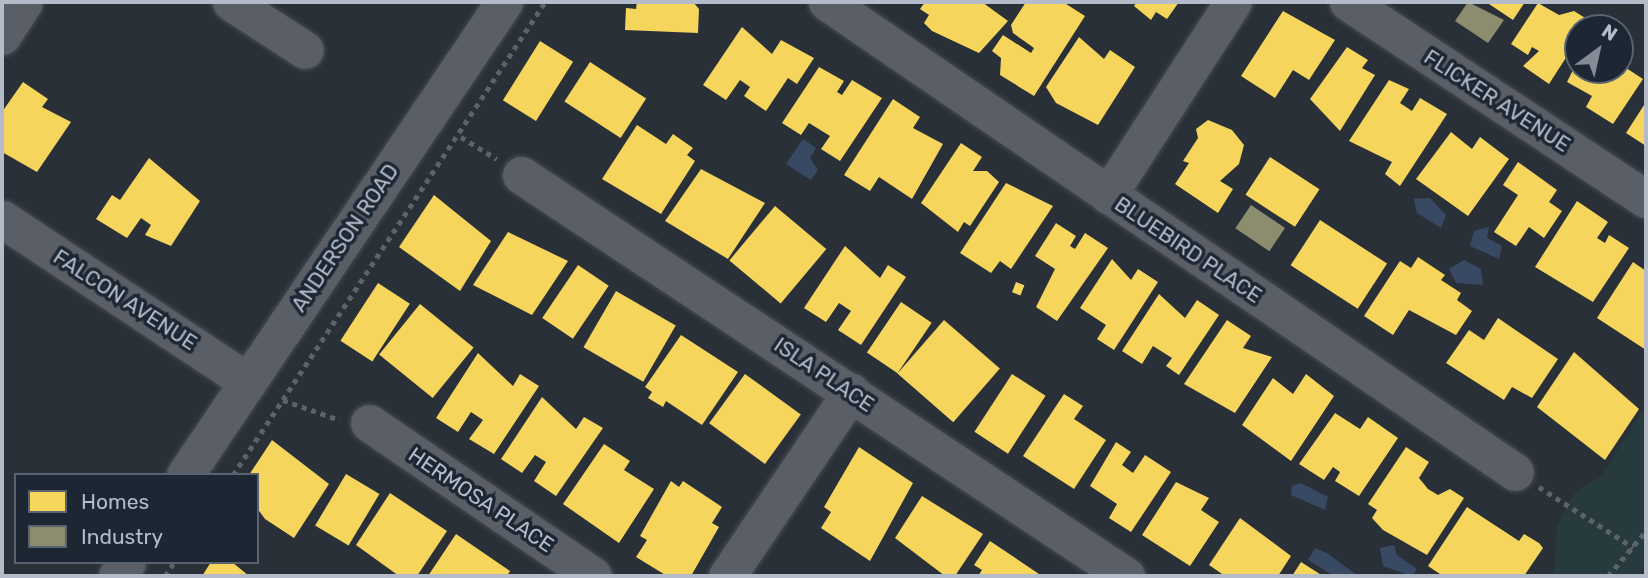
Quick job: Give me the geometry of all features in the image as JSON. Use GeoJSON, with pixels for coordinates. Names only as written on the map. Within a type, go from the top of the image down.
{"type":"FeatureCollection","features":[{"type":"Feature","properties":{"kind":"street"},"geometry":{"type":"LineString","coordinates":[[2,36],[24,2]]}},
{"type":"Feature","properties":{"kind":"street"},"geometry":{"type":"LineString","coordinates":[[231,2],[304,50]]}},
{"type":"Feature","properties":{"kind":"street","name":"ANDERSON ROAD"},"geometry":{"type":"LineString","coordinates":[[186,473],[505,2]]}},
{"type":"Feature","properties":{"kind":"street","name":"BLUEBIRD PLACE"},"geometry":{"type":"LineString","coordinates":[[827,2],[868,14],[1108,195],[1514,472]]}},
{"type":"Feature","properties":{"kind":"street"},"geometry":{"type":"LineString","coordinates":[[1108,195],[1233,2]]}},
{"type":"Feature","properties":{"kind":"street","name":"FLICKER AVENUE"},"geometry":{"type":"LineString","coordinates":[[1348,2],[1646,199]]}},
{"type":"Feature","properties":{"kind":"street","name":"ISLA PLACE"},"geometry":{"type":"LineString","coordinates":[[521,174],[1126,576]]}},
{"type":"Feature","properties":{"kind":"street","name":"FALCON AVENUE"},"geometry":{"type":"LineString","coordinates":[[2,219],[248,382]]}},
{"type":"Feature","properties":{"kind":"street"},"geometry":{"type":"LineString","coordinates":[[727,576],[851,392]]}},
{"type":"Feature","properties":{"kind":"street","name":"HERMOSA PLACE"},"geometry":{"type":"LineString","coordinates":[[369,423],[593,576]]}},
{"type":"Feature","properties":{"kind":"path"},"geometry":{"type":"LineString","coordinates":[[234,473],[461,137],[545,2]]}},
{"type":"Feature","properties":{"kind":"path"},"geometry":{"type":"LineString","coordinates":[[461,137],[521,174]]}},
{"type":"Feature","properties":{"kind":"path"},"geometry":{"type":"LineString","coordinates":[[283,400],[318,416],[369,423]]}},
{"type":"Feature","properties":{"kind":"path"},"geometry":{"type":"LineString","coordinates":[[1514,472],[1633,547]]}},
{"type":"Feature","properties":{"kind":"path"},"geometry":{"type":"LineString","coordinates":[[1608,576],[1646,531]]}},
{"type":"Feature","properties":{"kind":"green space"},"geometry":{"type":"Polygon","coordinates":[[[1646,406],[1646,563],[1638,576],[1554,576],[1557,526],[1575,492],[1600,477],[1646,406]]]}},
{"type":"Feature","properties":{"kind":"water"},"geometry":{"type":"Polygon","coordinates":[[[803,139],[816,148],[810,158],[818,170],[811,180],[786,164],[803,139]]]}},
{"type":"Feature","properties":{"kind":"water"},"geometry":{"type":"Polygon","coordinates":[[[1430,198],[1446,215],[1441,228],[1417,213],[1414,199],[1430,198]]]}},
{"type":"Feature","properties":{"kind":"water"},"geometry":{"type":"Polygon","coordinates":[[[1489,227],[1487,238],[1502,246],[1499,259],[1470,246],[1474,231],[1489,227]]]}},
{"type":"Feature","properties":{"kind":"water"},"geometry":{"type":"Polygon","coordinates":[[[1464,260],[1481,269],[1483,285],[1456,283],[1449,269],[1464,260]]]}},
{"type":"Feature","properties":{"kind":"water"},"geometry":{"type":"Polygon","coordinates":[[[1301,483],[1328,497],[1325,510],[1291,495],[1292,486],[1301,483]]]}},
{"type":"Feature","properties":{"kind":"water"},"geometry":{"type":"Polygon","coordinates":[[[1394,545],[1397,555],[1417,569],[1412,576],[1383,566],[1380,548],[1394,545]]]}},
{"type":"Feature","properties":{"kind":"water"},"geometry":{"type":"Polygon","coordinates":[[[1315,548],[1327,553],[1358,576],[1334,576],[1308,560],[1315,548]]]}},
{"type":"Feature","properties":{"kind":"building: Homes"},"geometry":{"type":"Polygon","coordinates":[[[637,2],[693,2],[699,9],[698,33],[625,30],[626,8],[636,9],[637,2]]]}},
{"type":"Feature","properties":{"kind":"building: Homes"},"geometry":{"type":"Polygon","coordinates":[[[925,2],[982,2],[1008,21],[979,53],[932,31],[924,23],[929,15],[920,9],[925,2]]]}},
{"type":"Feature","properties":{"kind":"building: Homes"},"geometry":{"type":"Polygon","coordinates":[[[1026,2],[1063,2],[1085,16],[1034,96],[1000,75],[1001,58],[992,51],[1003,35],[1031,53],[1034,48],[1013,33],[1011,25],[1026,2]]]}},
{"type":"Feature","properties":{"kind":"building: Homes"},"geometry":{"type":"Polygon","coordinates":[[[1137,2],[1179,2],[1167,19],[1156,12],[1151,20],[1134,6],[1137,2]]]}},
{"type":"Feature","properties":{"kind":"building: Homes"},"geometry":{"type":"Polygon","coordinates":[[[1486,2],[1525,2],[1513,20],[1486,2]]]}},
{"type":"Feature","properties":{"kind":"building: Homes"},"geometry":{"type":"Polygon","coordinates":[[[1538,3],[1559,15],[1574,11],[1579,14],[1564,14],[1564,61],[1549,84],[1523,66],[1539,51],[1532,47],[1528,55],[1511,44],[1538,3]]]}},
{"type":"Feature","properties":{"kind":"building: Homes"},"geometry":{"type":"Polygon","coordinates":[[[1283,11],[1335,40],[1309,80],[1293,70],[1275,98],[1241,76],[1283,11]]]}},
{"type":"Feature","properties":{"kind":"building: Homes"},"geometry":{"type":"Polygon","coordinates":[[[742,27],[772,54],[781,40],[814,58],[797,84],[788,78],[766,111],[744,96],[750,87],[740,80],[726,100],[703,85],[742,27]]]}},
{"type":"Feature","properties":{"kind":"building: Homes"},"geometry":{"type":"Polygon","coordinates":[[[1079,37],[1104,59],[1110,50],[1135,67],[1098,125],[1056,103],[1046,87],[1079,37]]]}},
{"type":"Feature","properties":{"kind":"building: Homes"},"geometry":{"type":"Polygon","coordinates":[[[540,41],[573,62],[536,121],[503,100],[540,41]]]}},
{"type":"Feature","properties":{"kind":"building: Homes"},"geometry":{"type":"Polygon","coordinates":[[[1347,47],[1368,60],[1362,68],[1375,75],[1340,131],[1310,99],[1347,47]]]}},
{"type":"Feature","properties":{"kind":"building: Homes"},"geometry":{"type":"Polygon","coordinates":[[[590,62],[646,98],[621,138],[564,101],[590,62]]]}},
{"type":"Feature","properties":{"kind":"building: Homes"},"geometry":{"type":"Polygon","coordinates":[[[819,67],[844,81],[837,92],[842,95],[852,80],[882,98],[840,161],[821,149],[830,136],[809,123],[801,135],[782,123],[819,67]]]}},
{"type":"Feature","properties":{"kind":"building: Homes"},"geometry":{"type":"Polygon","coordinates":[[[1634,73],[1643,79],[1613,124],[1586,107],[1592,96],[1571,84],[1634,84],[1634,73]]]}},
{"type":"Feature","properties":{"kind":"building: Homes"},"geometry":{"type":"Polygon","coordinates":[[[1389,80],[1409,89],[1400,103],[1412,111],[1420,98],[1447,114],[1400,186],[1385,174],[1392,162],[1349,141],[1389,80]]]}},
{"type":"Feature","properties":{"kind":"building: Homes"},"geometry":{"type":"Polygon","coordinates":[[[23,82],[48,99],[42,107],[71,122],[37,172],[2,152],[2,112],[23,82]]]}},
{"type":"Feature","properties":{"kind":"building: Homes"},"geometry":{"type":"Polygon","coordinates":[[[893,99],[920,117],[913,128],[943,144],[912,199],[879,177],[870,191],[844,175],[893,99]]]}},
{"type":"Feature","properties":{"kind":"building: Homes"},"geometry":{"type":"Polygon","coordinates":[[[1646,102],[1646,146],[1626,133],[1646,102]]]}},
{"type":"Feature","properties":{"kind":"building: Homes"},"geometry":{"type":"Polygon","coordinates":[[[1208,120],[1232,130],[1244,145],[1239,164],[1220,181],[1233,189],[1218,213],[1175,184],[1189,163],[1183,161],[1198,138],[1196,129],[1208,120]]]}},
{"type":"Feature","properties":{"kind":"building: Homes"},"geometry":{"type":"Polygon","coordinates":[[[637,125],[666,144],[673,134],[693,148],[687,155],[695,161],[661,214],[602,179],[637,125]]]}},
{"type":"Feature","properties":{"kind":"building: Homes"},"geometry":{"type":"Polygon","coordinates":[[[1451,132],[1472,149],[1480,137],[1509,159],[1468,216],[1416,179],[1451,132]]]}},
{"type":"Feature","properties":{"kind":"building: Homes"},"geometry":{"type":"Polygon","coordinates":[[[961,143],[982,157],[973,171],[987,171],[999,182],[970,226],[964,222],[958,232],[921,203],[961,143]]]}},
{"type":"Feature","properties":{"kind":"building: Homes"},"geometry":{"type":"Polygon","coordinates":[[[1270,157],[1319,189],[1295,227],[1245,195],[1270,157]]]}},
{"type":"Feature","properties":{"kind":"building: Homes"},"geometry":{"type":"Polygon","coordinates":[[[149,158],[200,201],[171,246],[145,235],[151,225],[141,218],[127,238],[96,219],[112,195],[120,200],[149,158]]]}},
{"type":"Feature","properties":{"kind":"building: Homes"},"geometry":{"type":"Polygon","coordinates":[[[1518,162],[1557,190],[1549,202],[1562,211],[1544,238],[1529,227],[1516,246],[1494,232],[1518,195],[1503,185],[1518,162]]]}},
{"type":"Feature","properties":{"kind":"building: Homes"},"geometry":{"type":"Polygon","coordinates":[[[701,169],[765,203],[728,259],[665,221],[701,169]]]}},
{"type":"Feature","properties":{"kind":"building: Homes"},"geometry":{"type":"Polygon","coordinates":[[[1006,183],[1053,206],[1011,269],[1000,261],[991,273],[960,253],[1006,183]]]}},
{"type":"Feature","properties":{"kind":"building: Homes"},"geometry":{"type":"Polygon","coordinates":[[[434,195],[491,241],[460,291],[399,247],[434,195]]]}},
{"type":"Feature","properties":{"kind":"building: Homes"},"geometry":{"type":"Polygon","coordinates":[[[1577,201],[1608,222],[1597,238],[1605,243],[1609,235],[1629,248],[1593,302],[1535,267],[1577,201]]]}},
{"type":"Feature","properties":{"kind":"building: Homes"},"geometry":{"type":"Polygon","coordinates":[[[775,206],[826,249],[781,303],[729,260],[775,206]]]}},
{"type":"Feature","properties":{"kind":"building: Homes"},"geometry":{"type":"Polygon","coordinates":[[[1320,220],[1387,264],[1358,309],[1291,265],[1320,220]]]}},
{"type":"Feature","properties":{"kind":"building: Homes"},"geometry":{"type":"Polygon","coordinates":[[[1056,223],[1076,236],[1070,246],[1075,249],[1085,233],[1108,248],[1057,321],[1036,307],[1055,269],[1035,256],[1056,223]]]}},
{"type":"Feature","properties":{"kind":"building: Homes"},"geometry":{"type":"Polygon","coordinates":[[[508,232],[568,261],[532,315],[473,285],[508,232]]]}},
{"type":"Feature","properties":{"kind":"building: Homes"},"geometry":{"type":"Polygon","coordinates":[[[845,246],[880,278],[888,265],[906,277],[861,345],[838,330],[851,311],[839,303],[826,322],[804,308],[845,246]]]}},
{"type":"Feature","properties":{"kind":"building: Homes"},"geometry":{"type":"Polygon","coordinates":[[[1418,257],[1445,275],[1441,280],[1461,293],[1457,300],[1472,311],[1456,335],[1409,310],[1393,335],[1364,316],[1400,261],[1411,268],[1418,257]]]}},
{"type":"Feature","properties":{"kind":"building: Homes"},"geometry":{"type":"Polygon","coordinates":[[[1112,259],[1131,280],[1138,269],[1158,282],[1114,350],[1097,339],[1106,325],[1080,308],[1112,259]]]}},
{"type":"Feature","properties":{"kind":"building: Homes"},"geometry":{"type":"Polygon","coordinates":[[[1633,262],[1646,271],[1646,350],[1597,318],[1633,262]]]}},
{"type":"Feature","properties":{"kind":"building: Homes"},"geometry":{"type":"Polygon","coordinates":[[[578,265],[609,286],[573,339],[542,318],[578,265]]]}},
{"type":"Feature","properties":{"kind":"building: Homes"},"geometry":{"type":"Polygon","coordinates":[[[1016,282],[1024,285],[1020,295],[1012,292],[1016,282]]]}},
{"type":"Feature","properties":{"kind":"building: Homes"},"geometry":{"type":"Polygon","coordinates":[[[378,283],[410,304],[372,362],[340,341],[378,283]]]}},
{"type":"Feature","properties":{"kind":"building: Homes"},"geometry":{"type":"Polygon","coordinates":[[[616,291],[676,326],[643,382],[584,347],[616,291]]]}},
{"type":"Feature","properties":{"kind":"building: Homes"},"geometry":{"type":"Polygon","coordinates":[[[1159,294],[1185,318],[1197,300],[1219,315],[1179,375],[1166,366],[1172,358],[1153,346],[1142,364],[1122,351],[1159,294]]]}},
{"type":"Feature","properties":{"kind":"building: Homes"},"geometry":{"type":"Polygon","coordinates":[[[901,302],[932,323],[898,373],[867,353],[901,302]]]}},
{"type":"Feature","properties":{"kind":"building: Homes"},"geometry":{"type":"Polygon","coordinates":[[[420,304],[474,347],[433,398],[379,355],[420,304]]]}},
{"type":"Feature","properties":{"kind":"building: Homes"},"geometry":{"type":"Polygon","coordinates":[[[1498,318],[1558,359],[1532,398],[1512,387],[1504,400],[1446,363],[1469,330],[1484,340],[1498,318]]]}},
{"type":"Feature","properties":{"kind":"building: Homes"},"geometry":{"type":"Polygon","coordinates":[[[944,320],[1000,369],[953,422],[897,374],[944,320]]]}},
{"type":"Feature","properties":{"kind":"building: Homes"},"geometry":{"type":"Polygon","coordinates":[[[1227,320],[1251,336],[1243,348],[1272,357],[1235,413],[1184,384],[1227,320]]]}},
{"type":"Feature","properties":{"kind":"building: Homes"},"geometry":{"type":"Polygon","coordinates":[[[681,335],[738,372],[702,425],[666,401],[663,407],[648,398],[652,392],[645,387],[681,335]]]}},
{"type":"Feature","properties":{"kind":"building: Homes"},"geometry":{"type":"Polygon","coordinates":[[[1574,352],[1639,409],[1605,460],[1537,407],[1574,352]]]}},
{"type":"Feature","properties":{"kind":"building: Homes"},"geometry":{"type":"Polygon","coordinates":[[[478,353],[513,386],[520,374],[539,386],[494,454],[469,439],[483,420],[471,412],[458,432],[436,418],[478,353]]]}},
{"type":"Feature","properties":{"kind":"building: Homes"},"geometry":{"type":"Polygon","coordinates":[[[745,374],[801,415],[765,464],[709,423],[745,374]]]}},
{"type":"Feature","properties":{"kind":"building: Homes"},"geometry":{"type":"Polygon","coordinates":[[[1012,374],[1046,396],[1008,454],[974,432],[1012,374]]]}},
{"type":"Feature","properties":{"kind":"building: Homes"},"geometry":{"type":"Polygon","coordinates":[[[1306,374],[1334,396],[1291,461],[1242,425],[1273,378],[1293,394],[1306,374]]]}},
{"type":"Feature","properties":{"kind":"building: Homes"},"geometry":{"type":"Polygon","coordinates":[[[1064,394],[1083,406],[1074,419],[1106,440],[1074,489],[1023,456],[1064,394]]]}},
{"type":"Feature","properties":{"kind":"building: Homes"},"geometry":{"type":"Polygon","coordinates":[[[542,397],[576,429],[584,417],[603,428],[556,496],[534,481],[546,462],[535,455],[522,473],[501,459],[542,397]]]}},
{"type":"Feature","properties":{"kind":"building: Homes"},"geometry":{"type":"Polygon","coordinates":[[[1335,413],[1360,429],[1368,417],[1398,438],[1359,496],[1335,481],[1340,472],[1333,467],[1324,480],[1299,464],[1335,413]]]}},
{"type":"Feature","properties":{"kind":"building: Homes"},"geometry":{"type":"Polygon","coordinates":[[[272,440],[329,484],[294,538],[265,519],[259,511],[259,473],[250,473],[272,440]]]}},
{"type":"Feature","properties":{"kind":"building: Homes"},"geometry":{"type":"Polygon","coordinates":[[[1116,442],[1131,452],[1122,465],[1133,473],[1145,455],[1171,472],[1131,532],[1109,518],[1117,504],[1090,486],[1116,442]]]}},
{"type":"Feature","properties":{"kind":"building: Homes"},"geometry":{"type":"Polygon","coordinates":[[[604,444],[630,461],[624,470],[654,489],[619,543],[563,504],[604,444]]]}},
{"type":"Feature","properties":{"kind":"building: Homes"},"geometry":{"type":"Polygon","coordinates":[[[859,447],[913,483],[870,561],[821,528],[831,512],[824,507],[859,447]]]}},
{"type":"Feature","properties":{"kind":"building: Homes"},"geometry":{"type":"Polygon","coordinates":[[[1406,447],[1429,462],[1419,478],[1428,489],[1438,495],[1450,489],[1464,498],[1427,555],[1383,530],[1372,518],[1377,510],[1368,504],[1406,447]]]}},
{"type":"Feature","properties":{"kind":"building: Homes"},"geometry":{"type":"Polygon","coordinates":[[[346,474],[379,494],[349,546],[315,525],[346,474]]]}},
{"type":"Feature","properties":{"kind":"building: Homes"},"geometry":{"type":"Polygon","coordinates":[[[671,481],[679,487],[683,481],[722,507],[712,523],[719,527],[691,576],[667,576],[636,557],[647,540],[640,536],[671,481]]]}},
{"type":"Feature","properties":{"kind":"building: Homes"},"geometry":{"type":"Polygon","coordinates":[[[1176,482],[1209,498],[1201,510],[1219,522],[1190,566],[1142,535],[1176,482]]]}},
{"type":"Feature","properties":{"kind":"building: Homes"},"geometry":{"type":"Polygon","coordinates":[[[390,493],[447,531],[417,576],[399,576],[356,545],[390,493]]]}},
{"type":"Feature","properties":{"kind":"building: Homes"},"geometry":{"type":"Polygon","coordinates":[[[922,496],[983,534],[955,576],[945,576],[895,538],[922,496]]]}},
{"type":"Feature","properties":{"kind":"building: Homes"},"geometry":{"type":"Polygon","coordinates":[[[1467,507],[1519,541],[1524,534],[1539,543],[1543,548],[1524,576],[1443,576],[1428,566],[1467,507]]]}},
{"type":"Feature","properties":{"kind":"building: Homes"},"geometry":{"type":"Polygon","coordinates":[[[1240,518],[1291,556],[1278,576],[1225,576],[1209,565],[1240,518]]]}},
{"type":"Feature","properties":{"kind":"building: Homes"},"geometry":{"type":"Polygon","coordinates":[[[456,534],[510,571],[507,576],[428,576],[456,534]]]}},
{"type":"Feature","properties":{"kind":"building: Homes"},"geometry":{"type":"Polygon","coordinates":[[[990,541],[1042,576],[978,576],[982,570],[974,565],[990,541]]]}},
{"type":"Feature","properties":{"kind":"building: Homes"},"geometry":{"type":"Polygon","coordinates":[[[1301,562],[1323,576],[1292,576],[1301,562]]]}},
{"type":"Feature","properties":{"kind":"building: Homes"},"geometry":{"type":"Polygon","coordinates":[[[210,564],[234,564],[249,576],[202,576],[210,564]]]}},
{"type":"Feature","properties":{"kind":"building: Industry"},"geometry":{"type":"Polygon","coordinates":[[[1468,2],[1504,20],[1488,43],[1455,21],[1468,2]]]}},
{"type":"Feature","properties":{"kind":"building: Industry"},"geometry":{"type":"Polygon","coordinates":[[[1251,205],[1285,228],[1269,251],[1235,228],[1251,205]]]}}]}
